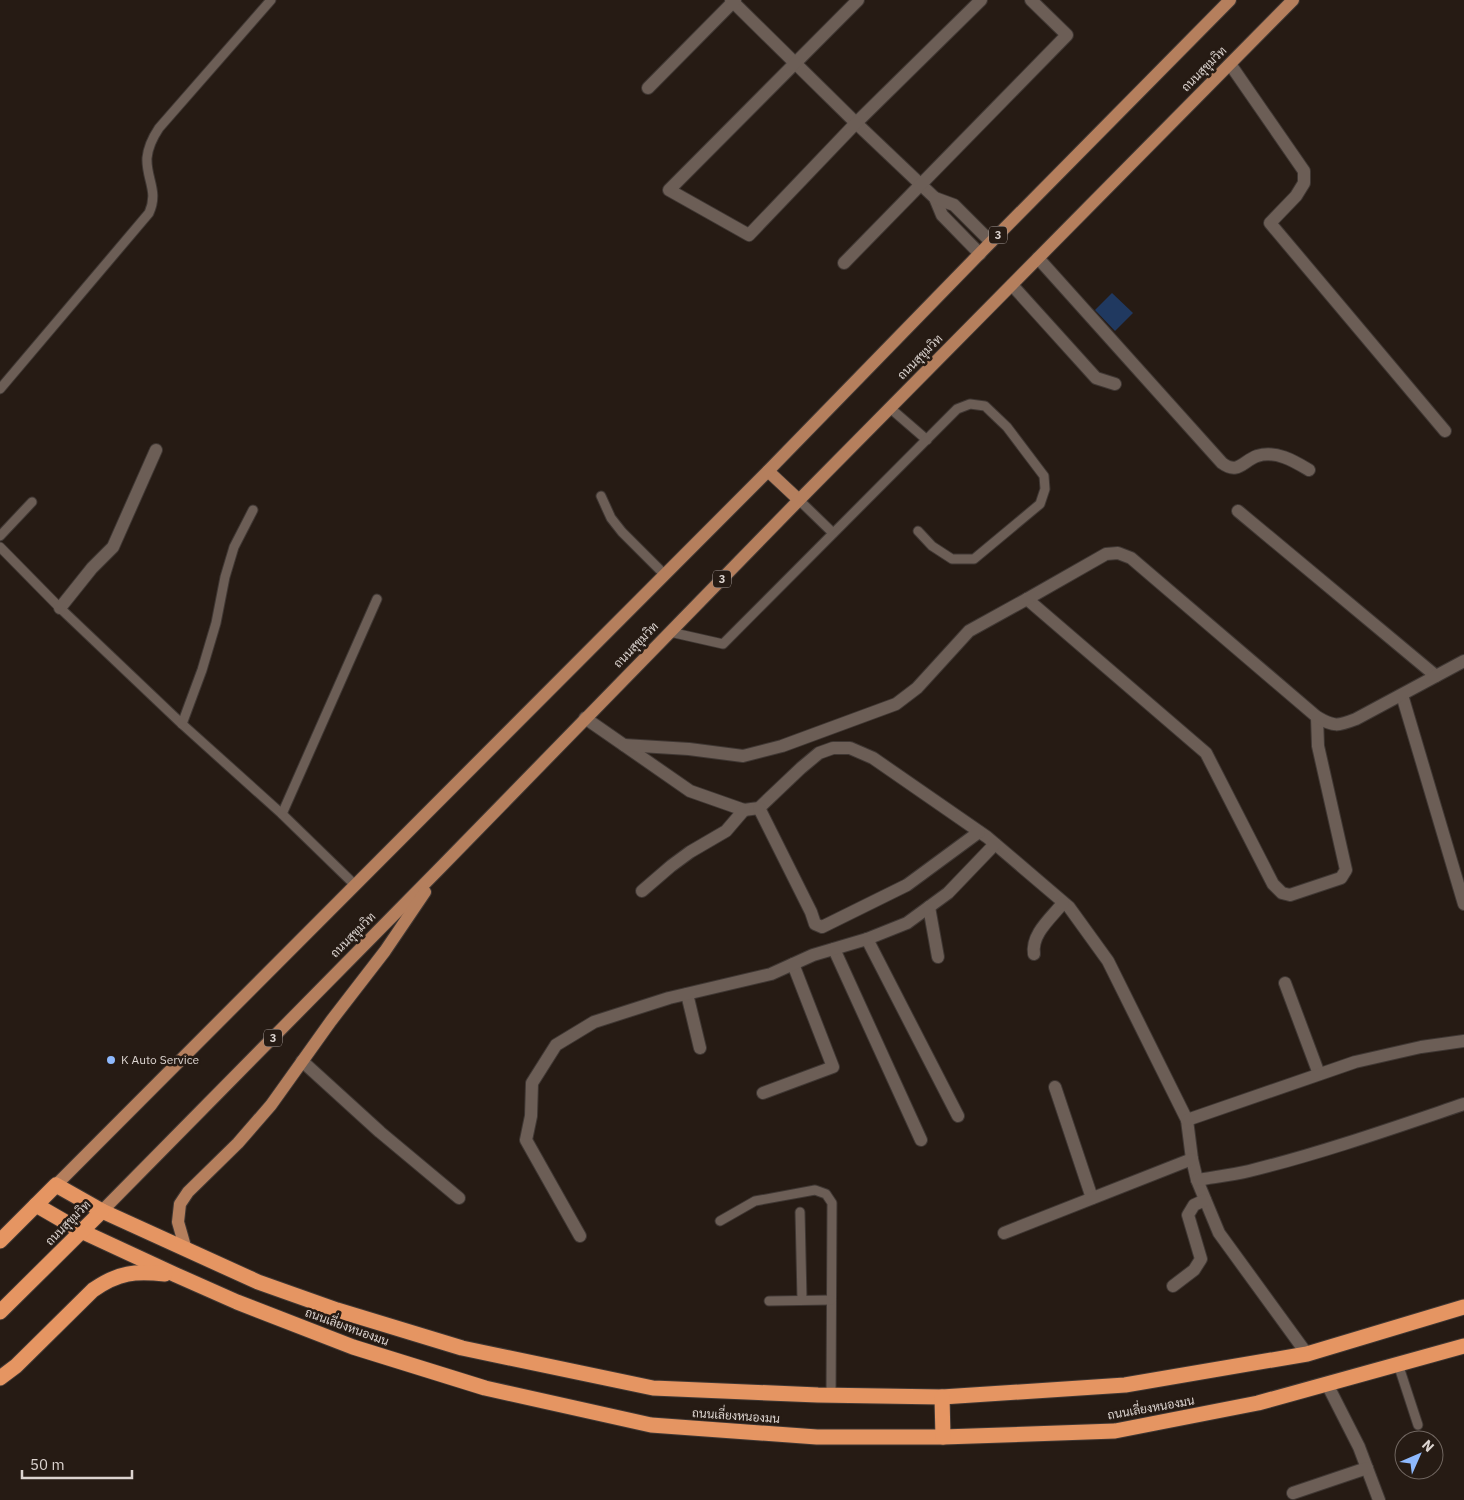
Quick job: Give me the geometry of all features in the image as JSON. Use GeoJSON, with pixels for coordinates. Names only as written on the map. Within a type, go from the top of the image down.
{"type":"FeatureCollection","features":[{"type":"Feature","properties":{"kind":"highway","name":"ถนนเลี่ยงหนองมน"},"geometry":{"type":"LineString","coordinates":[[56,1185],[102,1211],[186,1250],[258,1282],[337,1310],[462,1348],[653,1388],[831,1396],[942,1397],[1125,1385],[1308,1354],[1464,1307]]}},
{"type":"Feature","properties":{"kind":"highway","name":"3"},"geometry":{"type":"LineString","coordinates":[[0,1241],[56,1185]]}},
{"type":"Feature","properties":{"kind":"highway","name":"ถนนเลี่ยงหนองมน"},"geometry":{"type":"LineString","coordinates":[[36,1205],[81,1231],[176,1275],[237,1302],[353,1347],[485,1388],[651,1426],[817,1437],[943,1437],[1115,1431],[1258,1403],[1464,1346]]}},
{"type":"Feature","properties":{"kind":"highway","name":"ถนนสุขุมวิท"},"geometry":{"type":"LineString","coordinates":[[0,1312],[102,1211]]}},
{"type":"Feature","properties":{"kind":"highway"},"geometry":{"type":"LineString","coordinates":[[0,1378],[16,1366],[94,1290],[105,1282],[118,1275],[130,1272],[176,1275]]}},
{"type":"Feature","properties":{"kind":"highway"},"geometry":{"type":"LineString","coordinates":[[942,1397],[943,1437]]}},
{"type":"Feature","properties":{"kind":"main road","name":"3"},"geometry":{"type":"LineString","coordinates":[[56,1185],[665,575],[1230,0]]}},
{"type":"Feature","properties":{"kind":"main road","name":"ถนนสุขุมวิท"},"geometry":{"type":"LineString","coordinates":[[102,1211],[444,865],[799,500],[1293,0]]}},
{"type":"Feature","properties":{"kind":"main road"},"geometry":{"type":"LineString","coordinates":[[768,471],[799,500]]}},
{"type":"Feature","properties":{"kind":"main road"},"geometry":{"type":"LineString","coordinates":[[186,1250],[178,1222],[180,1204],[188,1192],[238,1143],[271,1105],[331,1021],[385,951],[444,865]]}},
{"type":"Feature","properties":{"kind":"street"},"geometry":{"type":"LineString","coordinates":[[858,0],[794,62],[669,190],[749,235],[856,123],[981,0]]}},
{"type":"Feature","properties":{"kind":"street"},"geometry":{"type":"LineString","coordinates":[[648,88],[733,1],[935,198],[942,215],[980,254]]}},
{"type":"Feature","properties":{"kind":"street"},"geometry":{"type":"LineString","coordinates":[[844,263],[1067,35],[1032,1]]}},
{"type":"Feature","properties":{"kind":"street"},"geometry":{"type":"LineString","coordinates":[[1230,64],[1304,171],[1304,183],[1296,196],[1270,223],[1446,431]]}},
{"type":"Feature","properties":{"kind":"street"},"geometry":{"type":"LineString","coordinates":[[935,198],[954,204],[991,242]]}},
{"type":"Feature","properties":{"kind":"street"},"geometry":{"type":"LineString","coordinates":[[1038,258],[1222,463],[1234,469],[1258,456],[1275,455],[1291,459],[1309,470]]}},
{"type":"Feature","properties":{"kind":"street"},"geometry":{"type":"LineString","coordinates":[[1012,285],[1096,378],[1116,384]]}},
{"type":"Feature","properties":{"kind":"street"},"geometry":{"type":"LineString","coordinates":[[60,608],[92,568],[113,547],[156,450]]}},
{"type":"Feature","properties":{"kind":"street"},"geometry":{"type":"LineString","coordinates":[[1238,510],[1436,676]]}},
{"type":"Feature","properties":{"kind":"street"},"geometry":{"type":"LineString","coordinates":[[624,746],[689,749],[743,756],[782,746],[896,704],[917,688],[969,631],[1106,554],[1118,553],[1131,558],[1317,717],[1330,725],[1342,725],[1356,719],[1464,661]]}},
{"type":"Feature","properties":{"kind":"street"},"geometry":{"type":"LineString","coordinates":[[1027,600],[1206,753],[1273,884],[1282,893],[1290,894],[1341,878],[1346,870],[1318,746],[1317,717]]}},
{"type":"Feature","properties":{"kind":"street"},"geometry":{"type":"LineString","coordinates":[[1402,695],[1464,904]]}},
{"type":"Feature","properties":{"kind":"street"},"geometry":{"type":"LineString","coordinates":[[585,718],[690,791],[744,810],[759,808],[801,768],[820,753],[833,748],[850,748],[873,758],[979,832],[1064,903],[1108,961],[1187,1120],[1197,1180],[1219,1233],[1308,1354]]}},
{"type":"Feature","properties":{"kind":"street"},"geometry":{"type":"LineString","coordinates":[[759,808],[815,924],[822,927],[907,885],[979,832]]}},
{"type":"Feature","properties":{"kind":"street"},"geometry":{"type":"LineString","coordinates":[[642,891],[683,856],[726,831],[744,810]]}},
{"type":"Feature","properties":{"kind":"street"},"geometry":{"type":"LineString","coordinates":[[580,1236],[526,1140],[531,1116],[532,1083],[556,1045],[594,1022],[687,994],[772,974],[813,955],[867,939],[907,923],[948,893],[995,844]]}},
{"type":"Feature","properties":{"kind":"street"},"geometry":{"type":"LineString","coordinates":[[1034,954],[1032,945],[1037,935],[1064,903]]}},
{"type":"Feature","properties":{"kind":"street"},"geometry":{"type":"LineString","coordinates":[[928,907],[938,957]]}},
{"type":"Feature","properties":{"kind":"street"},"geometry":{"type":"LineString","coordinates":[[867,939],[958,1116]]}},
{"type":"Feature","properties":{"kind":"street"},"geometry":{"type":"LineString","coordinates":[[834,949],[920,1140]]}},
{"type":"Feature","properties":{"kind":"street"},"geometry":{"type":"LineString","coordinates":[[763,1093],[833,1066],[793,964]]}},
{"type":"Feature","properties":{"kind":"street"},"geometry":{"type":"LineString","coordinates":[[1285,983],[1319,1074]]}},
{"type":"Feature","properties":{"kind":"street"},"geometry":{"type":"LineString","coordinates":[[687,994],[700,1048]]}},
{"type":"Feature","properties":{"kind":"street"},"geometry":{"type":"LineString","coordinates":[[1187,1120],[1355,1062],[1422,1047],[1464,1041]]}},
{"type":"Feature","properties":{"kind":"street"},"geometry":{"type":"LineString","coordinates":[[302,1061],[380,1132],[460,1198]]}},
{"type":"Feature","properties":{"kind":"street"},"geometry":{"type":"LineString","coordinates":[[1055,1087],[1092,1198]]}},
{"type":"Feature","properties":{"kind":"street"},"geometry":{"type":"LineString","coordinates":[[1197,1180],[1248,1171],[1380,1133],[1464,1104]]}},
{"type":"Feature","properties":{"kind":"street"},"geometry":{"type":"LineString","coordinates":[[1004,1233],[1192,1159]]}},
{"type":"Feature","properties":{"kind":"street"},"geometry":{"type":"LineString","coordinates":[[1173,1286],[1194,1270],[1201,1260],[1188,1215],[1194,1205],[1205,1200]]}},
{"type":"Feature","properties":{"kind":"street"},"geometry":{"type":"LineString","coordinates":[[1327,1384],[1359,1447],[1379,1500]]}},
{"type":"Feature","properties":{"kind":"street"},"geometry":{"type":"LineString","coordinates":[[1293,1493],[1367,1468]]}},
{"type":"Feature","properties":{"kind":"lane"},"geometry":{"type":"LineString","coordinates":[[0,389],[148,213],[154,197],[147,165],[147,156],[149,147],[159,128],[271,0]]}},
{"type":"Feature","properties":{"kind":"lane"},"geometry":{"type":"LineString","coordinates":[[670,632],[723,644],[957,409],[970,404],[985,406],[1007,427],[1044,476],[1045,489],[1040,504],[974,559],[952,559],[932,546],[918,531]]}},
{"type":"Feature","properties":{"kind":"lane"},"geometry":{"type":"LineString","coordinates":[[890,408],[927,440]]}},
{"type":"Feature","properties":{"kind":"lane"},"geometry":{"type":"LineString","coordinates":[[601,496],[611,518],[622,532],[665,575]]}},
{"type":"Feature","properties":{"kind":"lane"},"geometry":{"type":"LineString","coordinates":[[799,500],[833,533]]}},
{"type":"Feature","properties":{"kind":"lane"},"geometry":{"type":"LineString","coordinates":[[0,536],[32,502]]}},
{"type":"Feature","properties":{"kind":"lane"},"geometry":{"type":"LineString","coordinates":[[182,724],[202,670],[216,623],[225,577],[234,547],[253,510]]}},
{"type":"Feature","properties":{"kind":"lane"},"geometry":{"type":"LineString","coordinates":[[0,547],[60,608],[182,724],[282,814],[355,885]]}},
{"type":"Feature","properties":{"kind":"lane"},"geometry":{"type":"LineString","coordinates":[[282,814],[377,599]]}},
{"type":"Feature","properties":{"kind":"lane"},"geometry":{"type":"LineString","coordinates":[[720,1221],[755,1201],[816,1190],[826,1194],[832,1204],[831,1396]]}},
{"type":"Feature","properties":{"kind":"lane"},"geometry":{"type":"LineString","coordinates":[[800,1212],[802,1299]]}},
{"type":"Feature","properties":{"kind":"lane"},"geometry":{"type":"LineString","coordinates":[[769,1301],[832,1300]]}},
{"type":"Feature","properties":{"kind":"lane"},"geometry":{"type":"LineString","coordinates":[[1398,1364],[1418,1425]]}},
{"type":"Feature","properties":{"kind":"building"},"geometry":{"type":"Polygon","coordinates":[[[1112,293],[1133,313],[1115,331],[1095,310],[1112,293]]]}},
{"type":"Feature","properties":{"kind":"place","name":"K Auto Service"},"geometry":{"type":"Point","coordinates":[111,1060]}}]}
